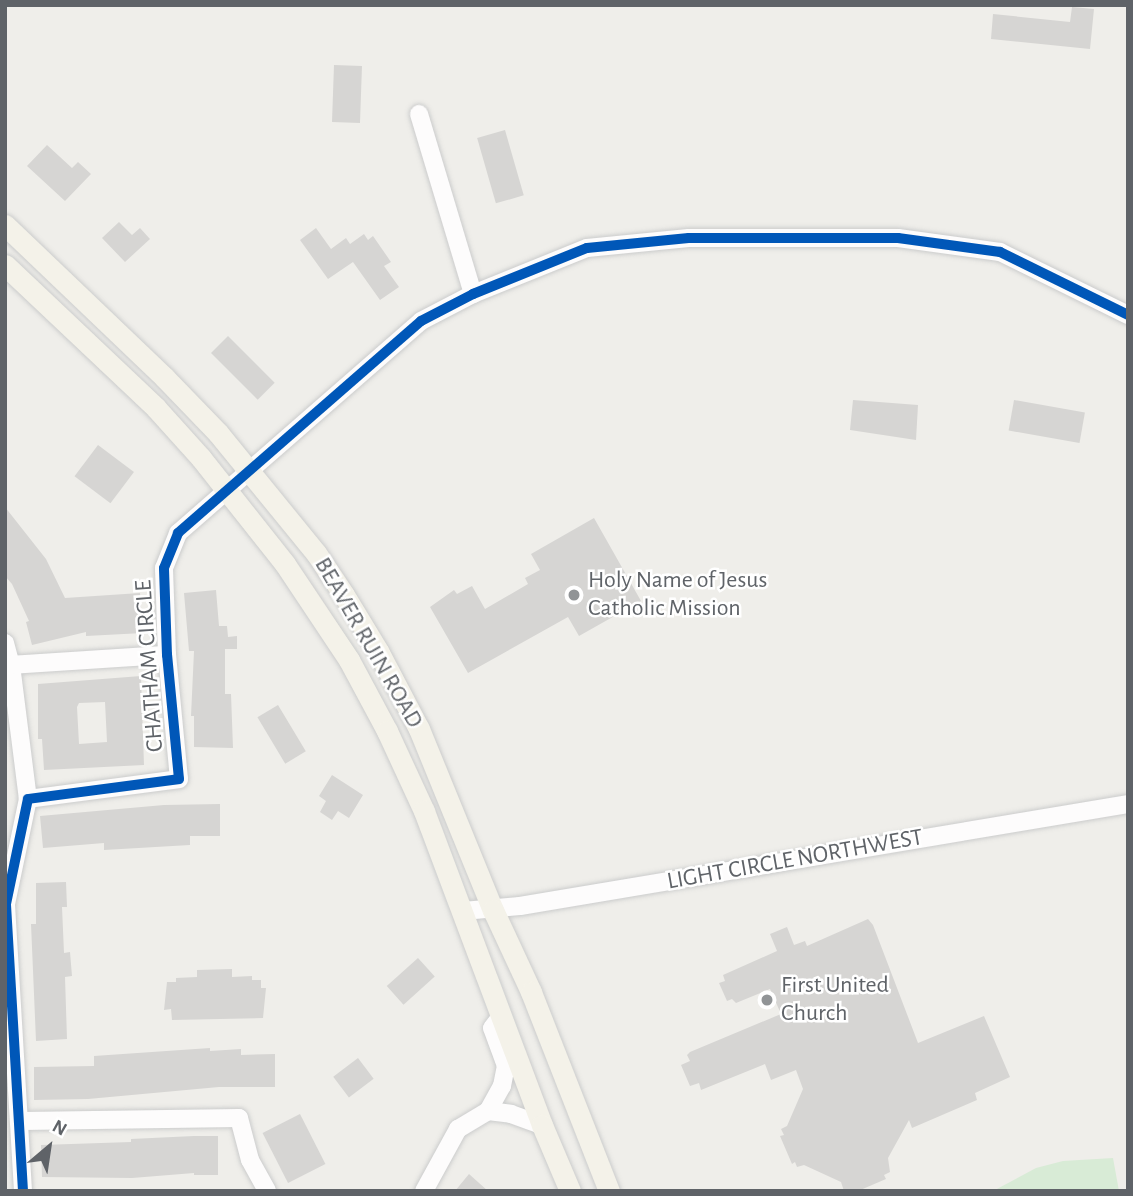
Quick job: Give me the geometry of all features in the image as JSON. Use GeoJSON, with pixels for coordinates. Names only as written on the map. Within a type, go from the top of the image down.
{"type":"FeatureCollection","features":[{"type":"Feature","properties":{"kind":"main road","name":"BEAVER RUIN ROAD"},"geometry":{"type":"LineString","coordinates":[[5,225],[164,377],[251,471],[316,553],[378,651],[419,729],[531,992],[609,1191]]}},
{"type":"Feature","properties":{"kind":"main road","name":"BEAVER RUIN ROAD"},"geometry":{"type":"LineString","coordinates":[[5,265],[156,408],[228,490],[285,564],[349,660],[424,811],[542,1125],[570,1191]]}},
{"type":"Feature","properties":{"kind":"street"},"geometry":{"type":"LineString","coordinates":[[419,114],[473,294]]}},
{"type":"Feature","properties":{"kind":"street"},"geometry":{"type":"LineString","coordinates":[[251,471],[421,321],[473,294],[587,248],[689,238],[898,239],[1000,252],[1128,315]]}},
{"type":"Feature","properties":{"kind":"street","name":"CHATHAM CIRCLE"},"geometry":{"type":"LineString","coordinates":[[28,799],[179,779],[167,655],[164,568],[178,533],[251,471]]}},
{"type":"Feature","properties":{"kind":"street"},"geometry":{"type":"LineString","coordinates":[[5,643],[11,665],[28,799],[6,904],[22,1122],[23,1191]]}},
{"type":"Feature","properties":{"kind":"street","name":"CHATHAM CIRCLE"},"geometry":{"type":"LineString","coordinates":[[11,665],[167,655]]}},
{"type":"Feature","properties":{"kind":"street","name":"LIGHT CIRCLE NORTHWEST"},"geometry":{"type":"LineString","coordinates":[[463,911],[494,910],[1128,804]]}},
{"type":"Feature","properties":{"kind":"street"},"geometry":{"type":"LineString","coordinates":[[424,1191],[458,1129],[488,1111],[502,1086],[506,1066],[492,1028],[502,1015]]}},
{"type":"Feature","properties":{"kind":"street"},"geometry":{"type":"LineString","coordinates":[[488,1111],[511,1114],[542,1125]]}},
{"type":"Feature","properties":{"kind":"street"},"geometry":{"type":"LineString","coordinates":[[22,1122],[239,1118],[250,1160],[267,1191]]}},
{"type":"Feature","properties":{"kind":"green space"},"geometry":{"type":"Polygon","coordinates":[[[1113,1158],[1119,1191],[993,1191],[1036,1168],[1063,1161],[1113,1158]]]}},
{"type":"Feature","properties":{"kind":"building"},"geometry":{"type":"Polygon","coordinates":[[[1072,7],[1094,9],[1090,49],[991,39],[993,14],[1070,22],[1072,7]]]}},
{"type":"Feature","properties":{"kind":"building"},"geometry":{"type":"Polygon","coordinates":[[[334,65],[362,66],[360,123],[332,122],[334,65]]]}},
{"type":"Feature","properties":{"kind":"building"},"geometry":{"type":"Polygon","coordinates":[[[505,130],[524,195],[496,203],[477,138],[505,130]]]}},
{"type":"Feature","properties":{"kind":"building"},"geometry":{"type":"Polygon","coordinates":[[[47,145],[72,168],[78,162],[91,174],[65,201],[27,166],[47,145]]]}},
{"type":"Feature","properties":{"kind":"building"},"geometry":{"type":"Polygon","coordinates":[[[119,222],[132,235],[140,228],[150,239],[125,262],[102,238],[119,222]]]}},
{"type":"Feature","properties":{"kind":"building"},"geometry":{"type":"Polygon","coordinates":[[[316,228],[331,249],[346,238],[350,244],[364,234],[368,240],[373,236],[391,262],[384,266],[399,287],[380,300],[353,262],[328,279],[300,240],[316,228]]]}},
{"type":"Feature","properties":{"kind":"building"},"geometry":{"type":"Polygon","coordinates":[[[228,336],[275,383],[258,400],[211,353],[228,336]]]}},
{"type":"Feature","properties":{"kind":"building"},"geometry":{"type":"Polygon","coordinates":[[[853,400],[918,405],[916,440],[850,430],[853,400]]]}},
{"type":"Feature","properties":{"kind":"building"},"geometry":{"type":"Polygon","coordinates":[[[1014,400],[1085,413],[1080,443],[1009,431],[1014,400]]]}},
{"type":"Feature","properties":{"kind":"building"},"geometry":{"type":"Polygon","coordinates":[[[98,445],[134,472],[110,503],[75,476],[98,445]]]}},
{"type":"Feature","properties":{"kind":"building"},"geometry":{"type":"Polygon","coordinates":[[[5,507],[46,559],[65,598],[140,593],[143,633],[86,636],[86,632],[32,645],[26,622],[29,621],[12,584],[5,576],[5,507]]]}},
{"type":"Feature","properties":{"kind":"building","name":"Holy Name of Jesus Catholic Mission"},"geometry":{"type":"Polygon","coordinates":[[[594,518],[641,601],[579,636],[568,617],[468,673],[430,607],[454,590],[457,594],[472,586],[485,609],[528,584],[525,578],[540,570],[531,554],[594,518]]]}},
{"type":"Feature","properties":{"kind":"building"},"geometry":{"type":"Polygon","coordinates":[[[216,590],[219,626],[227,626],[228,637],[237,636],[237,649],[225,649],[225,694],[231,694],[233,748],[194,747],[194,716],[191,716],[194,651],[189,651],[184,593],[216,590]]]}},
{"type":"Feature","properties":{"kind":"building"},"geometry":{"type":"Polygon","coordinates":[[[141,676],[144,765],[44,770],[42,739],[38,739],[38,684],[141,676]],[[105,702],[79,703],[79,744],[107,742],[105,702]]]}},
{"type":"Feature","properties":{"kind":"building"},"geometry":{"type":"Polygon","coordinates":[[[278,705],[306,751],[285,764],[257,717],[278,705]]]}},
{"type":"Feature","properties":{"kind":"building"},"geometry":{"type":"Polygon","coordinates":[[[332,775],[363,795],[349,818],[338,811],[332,820],[320,812],[326,801],[319,796],[332,775]]]}},
{"type":"Feature","properties":{"kind":"building"},"geometry":{"type":"Polygon","coordinates":[[[220,804],[220,836],[190,836],[190,845],[104,850],[104,843],[43,848],[40,816],[164,805],[220,804]]]}},
{"type":"Feature","properties":{"kind":"building"},"geometry":{"type":"Polygon","coordinates":[[[66,882],[67,907],[62,907],[64,953],[70,952],[72,976],[65,977],[67,1039],[36,1041],[31,924],[36,924],[36,883],[66,882]]]}},
{"type":"Feature","properties":{"kind":"building"},"geometry":{"type":"Polygon","coordinates":[[[868,919],[873,925],[918,1043],[984,1016],[1010,1077],[975,1093],[977,1100],[912,1128],[909,1120],[888,1158],[890,1172],[884,1175],[886,1179],[858,1191],[844,1191],[841,1182],[804,1165],[797,1167],[795,1162],[792,1164],[780,1136],[784,1135],[781,1129],[787,1126],[803,1089],[796,1070],[771,1080],[765,1064],[701,1090],[699,1083],[690,1086],[681,1065],[690,1061],[687,1055],[690,1052],[781,1014],[770,989],[736,1003],[732,999],[727,1001],[719,983],[725,981],[723,975],[777,951],[770,934],[787,927],[794,945],[805,941],[807,946],[868,919]]]}},
{"type":"Feature","properties":{"kind":"building"},"geometry":{"type":"Polygon","coordinates":[[[418,958],[435,977],[404,1005],[387,986],[418,958]]]}},
{"type":"Feature","properties":{"kind":"building"},"geometry":{"type":"Polygon","coordinates":[[[232,969],[232,977],[252,976],[252,980],[261,980],[261,988],[266,988],[263,1018],[172,1020],[171,1009],[164,1010],[167,982],[176,982],[176,978],[197,977],[197,970],[232,969]]]}},
{"type":"Feature","properties":{"kind":"building"},"geometry":{"type":"Polygon","coordinates":[[[210,1048],[210,1051],[241,1049],[241,1055],[275,1054],[275,1087],[219,1087],[88,1099],[34,1100],[34,1067],[94,1066],[94,1056],[210,1048]]]}},
{"type":"Feature","properties":{"kind":"building"},"geometry":{"type":"Polygon","coordinates":[[[358,1058],[374,1079],[349,1097],[333,1077],[358,1058]]]}},
{"type":"Feature","properties":{"kind":"building"},"geometry":{"type":"Polygon","coordinates":[[[300,1114],[325,1164],[288,1183],[263,1133],[300,1114]]]}},
{"type":"Feature","properties":{"kind":"building"},"geometry":{"type":"Polygon","coordinates":[[[218,1136],[218,1175],[194,1173],[132,1178],[42,1177],[41,1145],[131,1142],[131,1139],[218,1136]]]}},
{"type":"Feature","properties":{"kind":"building"},"geometry":{"type":"Polygon","coordinates":[[[469,1174],[488,1191],[455,1191],[469,1174]]]}},
{"type":"Feature","properties":{"kind":"cycle path"},"geometry":{"type":"LineString","coordinates":[[23,1191],[6,904],[28,799],[179,779],[167,655],[164,568],[178,533],[421,321],[473,294],[587,248],[689,238],[898,238],[1000,252],[1128,315]]}},
{"type":"Feature","properties":{"kind":"place","name":"Holy Name of Jesus Catholic Mission"},"geometry":{"type":"Point","coordinates":[574,595]}},
{"type":"Feature","properties":{"kind":"place","name":"First United Church"},"geometry":{"type":"Point","coordinates":[767,1000]}}]}
